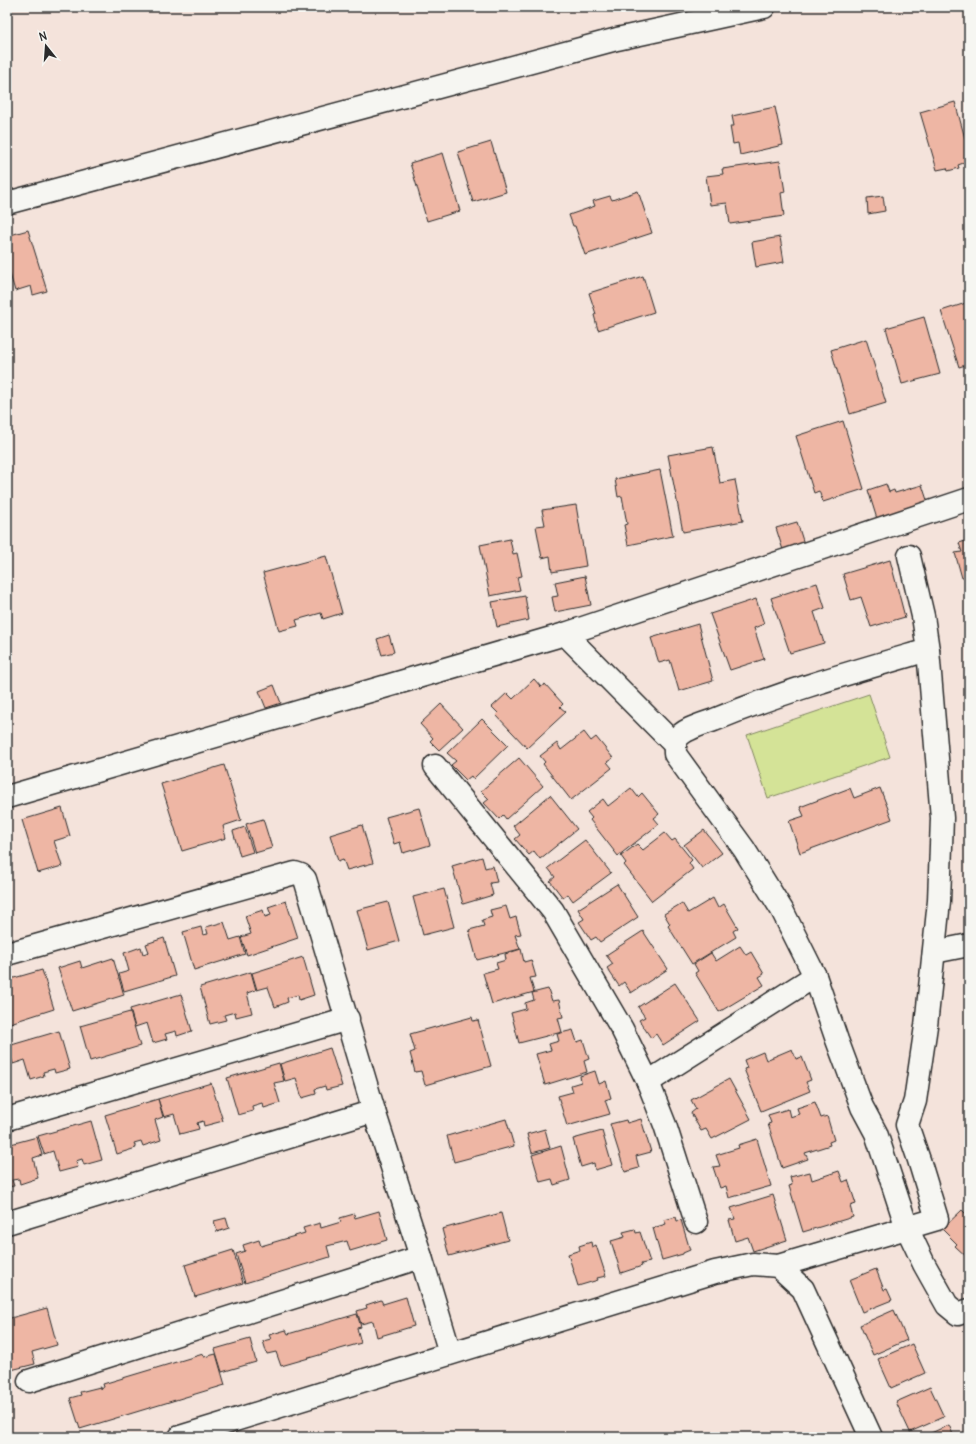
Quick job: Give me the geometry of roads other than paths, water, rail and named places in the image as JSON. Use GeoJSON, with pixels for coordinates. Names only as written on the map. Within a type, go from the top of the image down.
{"type":"FeatureCollection","features":[{"type":"Feature","properties":{"kind":"street"},"geometry":{"type":"LineString","coordinates":[[7,203],[617,39],[764,7]]}},
{"type":"Feature","properties":{"kind":"street"},"geometry":{"type":"LineString","coordinates":[[7,796],[565,634],[969,499]]}},
{"type":"Feature","properties":{"kind":"street"},"geometry":{"type":"LineString","coordinates":[[180,1437],[715,1272],[753,1264],[778,1266],[937,1218],[920,1160],[907,1125],[915,1101],[926,1026],[939,901],[942,818],[928,650],[923,616],[909,556]]}},
{"type":"Feature","properties":{"kind":"street"},"geometry":{"type":"LineString","coordinates":[[565,634],[675,745]]}},
{"type":"Feature","properties":{"kind":"street"},"geometry":{"type":"LineString","coordinates":[[928,650],[838,676],[750,705],[686,731],[677,739],[675,754],[744,849],[782,910],[816,976],[837,1040],[862,1107],[876,1133],[908,1228],[924,1264],[947,1305],[958,1314],[969,1310]]}},
{"type":"Feature","properties":{"kind":"street"},"geometry":{"type":"LineString","coordinates":[[435,766],[554,911],[622,1029],[648,1082],[665,1125],[696,1222]]}},
{"type":"Feature","properties":{"kind":"street"},"geometry":{"type":"LineString","coordinates":[[7,954],[295,873],[301,874],[305,879],[348,1019],[374,1111],[450,1353]]}},
{"type":"Feature","properties":{"kind":"street"},"geometry":{"type":"LineString","coordinates":[[934,952],[969,945]]}},
{"type":"Feature","properties":{"kind":"street"},"geometry":{"type":"LineString","coordinates":[[648,1082],[816,976]]}},
{"type":"Feature","properties":{"kind":"street"},"geometry":{"type":"LineString","coordinates":[[7,1119],[348,1019]]}},
{"type":"Feature","properties":{"kind":"street"},"geometry":{"type":"LineString","coordinates":[[7,1223],[374,1111]]}},
{"type":"Feature","properties":{"kind":"street"},"geometry":{"type":"LineString","coordinates":[[876,1133],[907,1125]]}},
{"type":"Feature","properties":{"kind":"street"},"geometry":{"type":"LineString","coordinates":[[29,1381],[421,1257]]}},
{"type":"Feature","properties":{"kind":"street"},"geometry":{"type":"LineString","coordinates":[[778,1266],[803,1289],[871,1437]]}}]}
